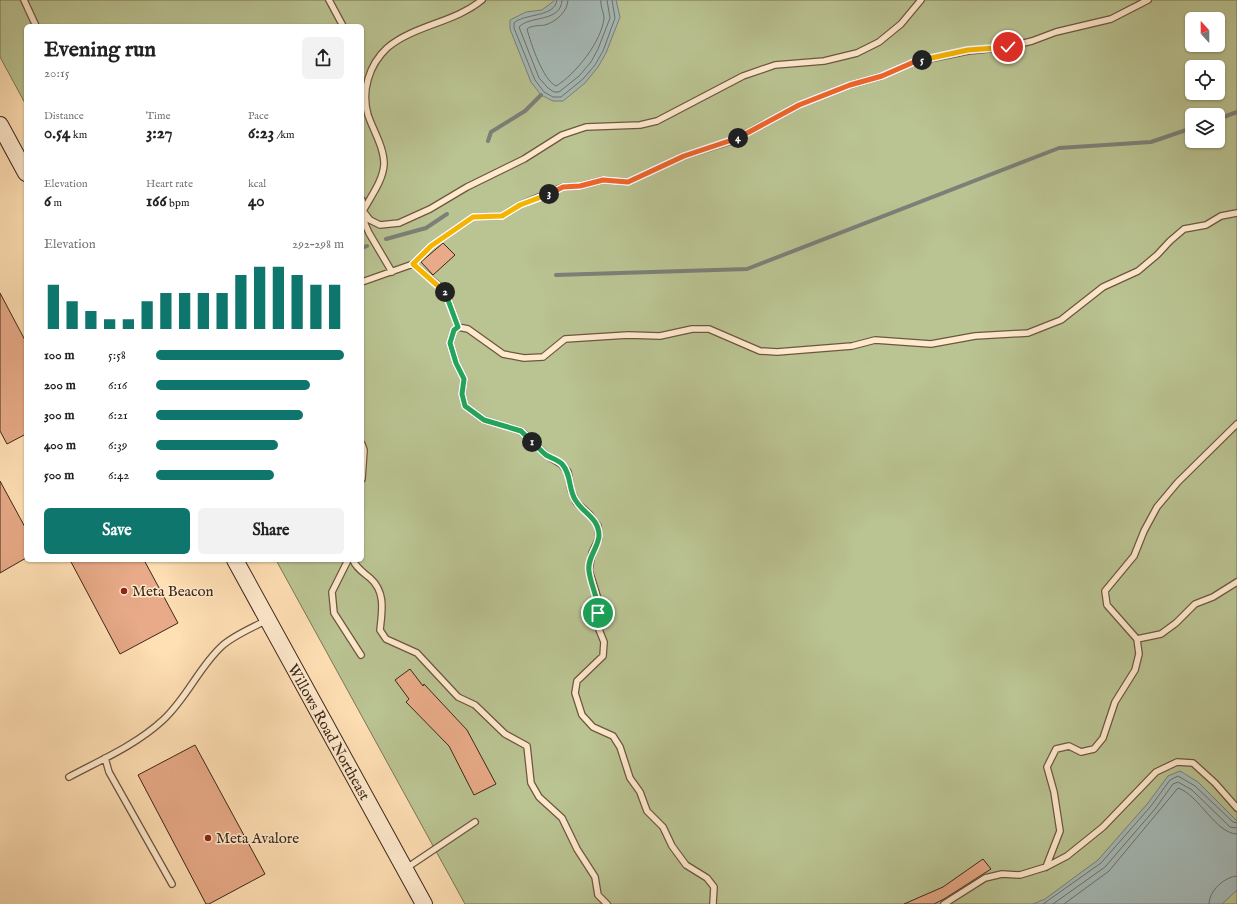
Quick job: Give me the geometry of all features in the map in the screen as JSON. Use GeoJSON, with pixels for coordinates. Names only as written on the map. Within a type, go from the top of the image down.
{"type":"FeatureCollection","features":[{"type":"Feature","properties":{"kind":"main road"},"geometry":{"type":"LineString","coordinates":[[0,124],[24,169]]}},
{"type":"Feature","properties":{"kind":"main road","name":"Willows Road Northeast"},"geometry":{"type":"LineString","coordinates":[[236,562],[424,904]]}},
{"type":"Feature","properties":{"kind":"lane"},"geometry":{"type":"LineString","coordinates":[[24,0],[35,24]]}},
{"type":"Feature","properties":{"kind":"lane"},"geometry":{"type":"LineString","coordinates":[[329,0],[342,24]]}},
{"type":"Feature","properties":{"kind":"lane"},"geometry":{"type":"LineString","coordinates":[[364,209],[381,180],[384,163],[379,142],[368,113],[365,89],[372,67],[387,48],[407,34],[447,20],[474,6],[482,0]]}},
{"type":"Feature","properties":{"kind":"lane"},"geometry":{"type":"LineString","coordinates":[[364,212],[370,220],[380,224],[400,222],[430,209],[467,187],[524,159],[562,135],[586,127],[640,125],[657,121],[737,79],[775,65],[824,61],[857,54],[879,42],[901,24],[921,0]]}},
{"type":"Feature","properties":{"kind":"lane"},"geometry":{"type":"LineString","coordinates":[[364,281],[413,264],[431,246],[473,217],[502,216],[520,205],[563,187],[580,186],[603,180],[628,182],[684,156],[734,140],[799,105],[850,85],[882,76],[914,62],[968,50],[1008,47],[1032,41],[1056,32],[1111,19],[1148,0]]}},
{"type":"Feature","properties":{"kind":"lane"},"geometry":{"type":"LineString","coordinates":[[458,327],[468,329],[503,354],[524,358],[543,357],[565,339],[628,335],[660,336],[692,329],[709,329],[760,351],[777,352],[852,346],[875,340],[931,344],[975,336],[1028,333],[1061,320],[1103,287],[1138,271],[1184,229],[1206,225],[1221,216],[1237,213]]}},
{"type":"Feature","properties":{"kind":"lane"},"geometry":{"type":"LineString","coordinates":[[364,215],[369,233],[392,272]]}},
{"type":"Feature","properties":{"kind":"lane"},"geometry":{"type":"LineString","coordinates":[[413,264],[445,291],[458,327]]}},
{"type":"Feature","properties":{"kind":"lane"},"geometry":{"type":"LineString","coordinates":[[458,327],[454,330],[450,343],[456,363],[464,379],[462,394],[465,406],[484,420],[521,431],[546,455],[561,464],[568,472],[571,490],[576,502],[590,515],[598,526],[599,538],[592,553],[589,570],[598,599],[598,627],[604,642],[604,656],[577,681],[575,694],[582,715],[593,727],[613,736],[620,747],[630,778],[640,792],[647,811],[663,827],[672,846],[686,865],[707,878],[714,888],[714,904]]}},
{"type":"Feature","properties":{"kind":"lane"},"geometry":{"type":"LineString","coordinates":[[1046,867],[1060,831],[1054,792],[1047,767],[1056,749],[1069,746],[1081,752],[1094,749],[1102,738],[1115,702],[1135,670],[1139,654],[1137,639],[1107,605],[1105,591],[1134,556],[1144,531],[1157,507],[1178,482],[1237,424]]}},
{"type":"Feature","properties":{"kind":"lane"},"geometry":{"type":"LineString","coordinates":[[347,562],[332,592],[334,613],[361,655]]}},
{"type":"Feature","properties":{"kind":"lane"},"geometry":{"type":"LineString","coordinates":[[354,562],[355,565],[376,584],[383,602],[380,630],[386,639],[417,653],[458,697],[475,705],[505,734],[527,746],[532,783],[539,797],[562,818],[577,849],[595,877],[598,895],[607,904]]}},
{"type":"Feature","properties":{"kind":"lane"},"geometry":{"type":"LineString","coordinates":[[1137,639],[1161,634],[1176,623],[1195,604],[1213,597],[1237,582]]}},
{"type":"Feature","properties":{"kind":"lane"},"geometry":{"type":"LineString","coordinates":[[69,778],[138,739],[163,720],[186,694],[222,646],[267,620]]}},
{"type":"Feature","properties":{"kind":"lane"},"geometry":{"type":"LineString","coordinates":[[105,758],[110,772],[172,884]]}},
{"type":"Feature","properties":{"kind":"lane"},"geometry":{"type":"LineString","coordinates":[[944,904],[985,878],[1002,874],[1020,875],[1046,867],[1067,856],[1103,827],[1156,772],[1177,762],[1193,763],[1215,783],[1237,808]]}},
{"type":"Feature","properties":{"kind":"lane"},"geometry":{"type":"LineString","coordinates":[[405,869],[475,822]]}},
{"type":"Feature","properties":{"kind":"green space"},"geometry":{"type":"Polygon","coordinates":[[[0,0],[1237,0],[1237,904],[465,904],[277,562],[364,562],[364,24],[24,24],[24,101],[0,57],[0,0]]]}},
{"type":"Feature","properties":{"kind":"water"},"geometry":{"type":"Polygon","coordinates":[[[555,0],[616,0],[620,17],[606,53],[598,67],[585,83],[563,101],[553,101],[541,95],[531,82],[510,29],[510,20],[526,12],[542,10],[555,0]]]}},
{"type":"Feature","properties":{"kind":"water"},"geometry":{"type":"Polygon","coordinates":[[[1180,771],[1198,782],[1237,821],[1237,890],[1222,904],[1033,904],[1045,899],[1098,860],[1148,803],[1168,776],[1180,771]]]}},
{"type":"Feature","properties":{"kind":"building"},"geometry":{"type":"Polygon","coordinates":[[[443,243],[455,255],[433,275],[421,262],[443,243]]]}},
{"type":"Feature","properties":{"kind":"building"},"geometry":{"type":"Polygon","coordinates":[[[0,293],[24,338],[24,435],[7,444],[0,431],[0,293]]]}},
{"type":"Feature","properties":{"kind":"building"},"geometry":{"type":"Polygon","coordinates":[[[0,481],[24,525],[24,559],[0,573],[0,481]]]}},
{"type":"Feature","properties":{"kind":"building","name":"Meta Beacon"},"geometry":{"type":"Polygon","coordinates":[[[71,562],[145,562],[178,623],[120,654],[71,562]]]}},
{"type":"Feature","properties":{"kind":"building"},"geometry":{"type":"Polygon","coordinates":[[[410,669],[423,686],[424,684],[467,730],[496,784],[474,795],[449,746],[406,702],[409,699],[395,680],[410,669]]]}},
{"type":"Feature","properties":{"kind":"building","name":"Meta Avalore"},"geometry":{"type":"Polygon","coordinates":[[[195,745],[265,874],[209,904],[206,904],[138,775],[195,745]]]}},
{"type":"Feature","properties":{"kind":"building"},"geometry":{"type":"Polygon","coordinates":[[[983,859],[991,869],[944,899],[934,904],[904,904],[943,887],[983,859]]]}},
{"type":"Feature","properties":{"kind":"waterway"},"geometry":{"type":"LineString","coordinates":[[488,141],[491,132],[525,111],[541,95]]}},
{"type":"Feature","properties":{"kind":"waterway"},"geometry":{"type":"LineString","coordinates":[[1225,116],[1237,112]]}},
{"type":"Feature","properties":{"kind":"waterway"},"geometry":{"type":"LineString","coordinates":[[556,275],[747,269],[1059,148],[1151,142],[1185,130]]}},
{"type":"Feature","properties":{"kind":"waterway"},"geometry":{"type":"LineString","coordinates":[[386,239],[426,228],[447,214]]}},
{"type":"Feature","properties":{"kind":"place","name":"Meta Beacon"},"geometry":{"type":"Point","coordinates":[124,591]}},
{"type":"Feature","properties":{"kind":"place","name":"Meta Avalore"},"geometry":{"type":"Point","coordinates":[208,838]}},
{"type":"Feature","properties":{"kind":"route"},"geometry":{"type":"LineString","coordinates":[[598,613],[598,599],[589,570],[592,553],[599,538],[598,526],[590,515],[576,502],[571,490],[568,472],[561,464],[546,455],[521,431],[484,420],[465,406],[462,394],[464,379],[456,363],[450,343],[454,330],[458,327],[452,309],[445,291],[413,264],[431,246],[473,217],[502,216],[520,205],[563,187],[580,186],[603,180],[628,182],[684,156],[734,140],[765,125],[799,105],[850,85],[882,76],[914,62],[968,50],[1008,47]]}}]}
